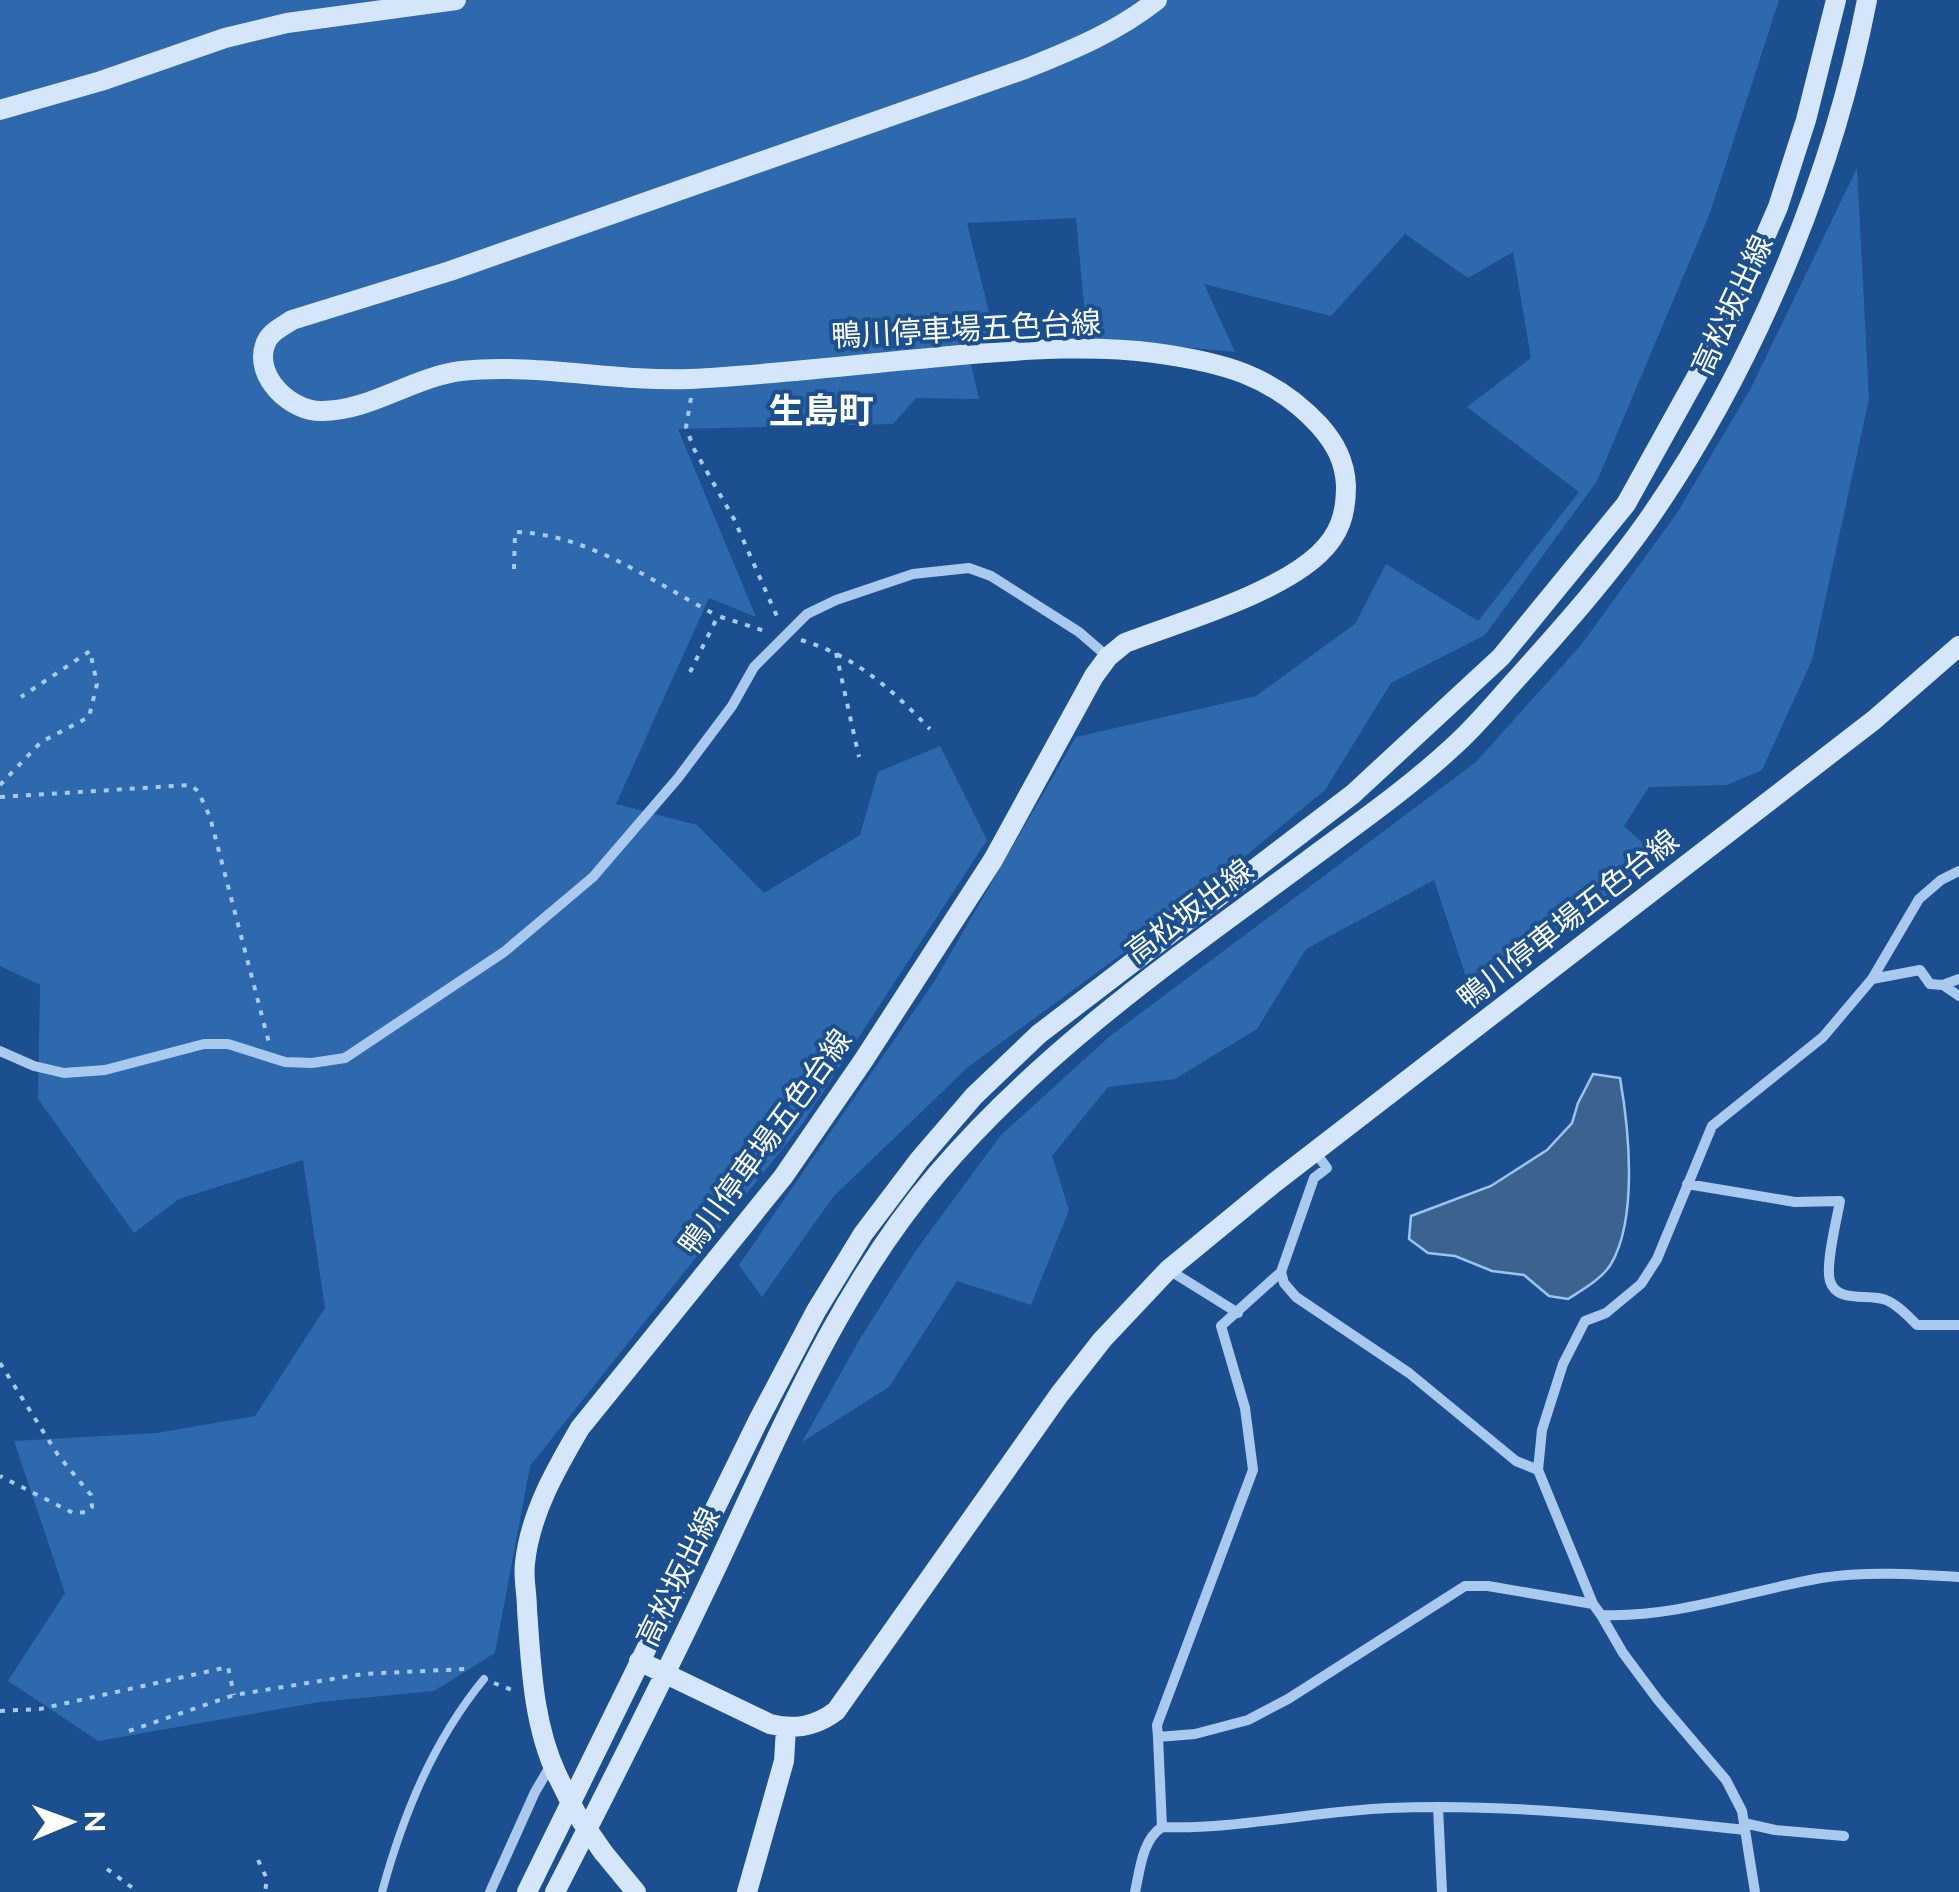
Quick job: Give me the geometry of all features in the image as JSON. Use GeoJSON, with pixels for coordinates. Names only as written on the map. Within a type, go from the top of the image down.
{"type":"FeatureCollection","features":[{"type":"Feature","properties":{"kind":"main road"},"geometry":{"type":"LineString","coordinates":[[0,110],[225,38],[287,23],[456,0]]}},
{"type":"Feature","properties":{"kind":"main road","name":"鴨川停車場五色台線"},"geometry":{"type":"LineString","coordinates":[[636,1892],[576,1813],[542,1737],[525,1564],[536,1516],[557,1466],[580,1428],[783,1177],[864,1061],[993,860],[1055,743],[1108,658],[1125,643],[1272,584],[1316,556],[1344,520],[1345,474],[1338,450],[1283,390],[1246,372],[1154,353],[1094,349],[1008,351],[664,380],[486,369],[429,378],[357,404],[320,412],[296,405],[270,381],[264,346],[272,333],[292,320],[450,271],[1025,69],[1107,34],[1157,0]]}},
{"type":"Feature","properties":{"kind":"main road","name":"高松坂出線"},"geometry":{"type":"LineString","coordinates":[[527,1892],[639,1660],[816,1311],[863,1234],[919,1160],[974,1096],[1039,1034],[1353,794],[1501,657],[1626,504],[1733,311],[1778,207],[1806,120],[1836,0]]}},
{"type":"Feature","properties":{"kind":"main road","name":"高松坂出線"},"geometry":{"type":"LineString","coordinates":[[555,1892],[838,1320],[886,1242],[936,1176],[1054,1053],[1374,811],[1456,744],[1589,596],[1649,518],[1762,319],[1806,216],[1836,129],[1868,0]]}},
{"type":"Feature","properties":{"kind":"main road","name":"鴨川停車場五色台線"},"geometry":{"type":"LineString","coordinates":[[786,1728],[823,1720],[844,1703],[1059,1395],[1102,1340],[1168,1270],[1314,1152],[1859,732],[1959,646]]}},
{"type":"Feature","properties":{"kind":"main road"},"geometry":{"type":"LineString","coordinates":[[639,1660],[770,1724],[786,1728],[784,1761],[747,1892]]}},
{"type":"Feature","properties":{"kind":"street"},"geometry":{"type":"LineString","coordinates":[[0,1051],[34,1066],[64,1073],[105,1070],[204,1044],[228,1044],[285,1062],[345,1058],[504,952],[551,915],[592,876],[678,778],[732,706],[754,667],[807,614],[836,600],[913,574],[969,568],[991,576],[1079,632],[1108,658]]}},
{"type":"Feature","properties":{"kind":"street"},"geometry":{"type":"LineString","coordinates":[[1755,1892],[1742,1811],[1726,1780],[1646,1684],[1592,1604],[1538,1470],[1545,1415],[1563,1364],[1586,1321],[1606,1312],[1641,1284],[1658,1260],[1712,1126],[1824,1037],[1872,979],[1919,899],[1959,871]]}},
{"type":"Feature","properties":{"kind":"street"},"geometry":{"type":"LineString","coordinates":[[1872,979],[1920,970],[1930,984],[1943,985],[1959,979]]}},
{"type":"Feature","properties":{"kind":"street"},"geometry":{"type":"LineString","coordinates":[[1943,985],[1959,996]]}},
{"type":"Feature","properties":{"kind":"street"},"geometry":{"type":"LineString","coordinates":[[1162,1826],[1157,1725],[1252,1470],[1245,1408],[1221,1326],[1280,1272],[1314,1178],[1327,1168],[1314,1152]]}},
{"type":"Feature","properties":{"kind":"street"},"geometry":{"type":"LineString","coordinates":[[1687,1184],[1795,1202],[1840,1201],[1828,1278],[1835,1290],[1850,1297],[1867,1294],[1889,1301],[1917,1325],[1959,1325]]}},
{"type":"Feature","properties":{"kind":"street"},"geometry":{"type":"LineString","coordinates":[[1168,1270],[1238,1313]]}},
{"type":"Feature","properties":{"kind":"street"},"geometry":{"type":"LineString","coordinates":[[1280,1272],[1296,1298],[1409,1373],[1516,1461],[1538,1470]]}},
{"type":"Feature","properties":{"kind":"street"},"geometry":{"type":"LineString","coordinates":[[1602,1615],[1635,1616],[1679,1610],[1840,1576],[1959,1577]]}},
{"type":"Feature","properties":{"kind":"street"},"geometry":{"type":"LineString","coordinates":[[1158,1737],[1195,1734],[1248,1720],[1465,1586],[1488,1586],[1592,1604]]}},
{"type":"Feature","properties":{"kind":"street"},"geometry":{"type":"LineString","coordinates":[[490,1892],[534,1792],[554,1769]]}},
{"type":"Feature","properties":{"kind":"street"},"geometry":{"type":"LineString","coordinates":[[1438,1807],[1442,1892]]}},
{"type":"Feature","properties":{"kind":"street"},"geometry":{"type":"LineString","coordinates":[[1135,1892],[1144,1851],[1152,1833],[1162,1826],[1387,1808],[1534,1809],[1844,1836]]}},
{"type":"Feature","properties":{"kind":"lane"},"geometry":{"type":"LineString","coordinates":[[382,1892],[398,1833],[422,1781],[462,1706],[484,1679]]}},
{"type":"Feature","properties":{"kind":"path"},"geometry":{"type":"LineString","coordinates":[[697,378],[686,427],[734,519],[784,634]]}},
{"type":"Feature","properties":{"kind":"path"},"geometry":{"type":"LineString","coordinates":[[514,569],[515,532],[532,532],[618,561],[718,616],[836,653],[886,683],[930,729]]}},
{"type":"Feature","properties":{"kind":"path"},"geometry":{"type":"LineString","coordinates":[[690,672],[718,616]]}},
{"type":"Feature","properties":{"kind":"path"},"geometry":{"type":"LineString","coordinates":[[0,785],[40,742],[89,716],[97,684],[90,651],[21,697]]}},
{"type":"Feature","properties":{"kind":"path"},"geometry":{"type":"LineString","coordinates":[[836,653],[859,757]]}},
{"type":"Feature","properties":{"kind":"path"},"geometry":{"type":"LineString","coordinates":[[0,797],[190,785],[198,791],[210,817],[273,1057]]}},
{"type":"Feature","properties":{"kind":"path"},"geometry":{"type":"LineString","coordinates":[[0,1363],[58,1454],[91,1495],[92,1507],[88,1512],[74,1513],[0,1476]]}},
{"type":"Feature","properties":{"kind":"path"},"geometry":{"type":"LineString","coordinates":[[0,1711],[40,1708],[228,1668],[234,1696]]}},
{"type":"Feature","properties":{"kind":"path"},"geometry":{"type":"LineString","coordinates":[[129,1731],[234,1696],[363,1674],[465,1669],[536,1700]]}},
{"type":"Feature","properties":{"kind":"path"},"geometry":{"type":"LineString","coordinates":[[258,1860],[267,1879],[265,1892]]}},
{"type":"Feature","properties":{"kind":"path"},"geometry":{"type":"LineString","coordinates":[[107,1869],[138,1892]]}},
{"type":"Feature","properties":{"kind":"shaded area"},"geometry":{"type":"Polygon","coordinates":[[[0,0],[1779,0],[1710,213],[1597,481],[1485,635],[1391,683],[1325,790],[1167,921],[968,1067],[833,1197],[762,1297],[739,1265],[934,982],[1076,737],[1256,696],[1355,624],[1386,564],[1478,621],[1579,492],[1467,407],[1531,358],[1513,252],[1468,278],[1405,234],[1331,316],[1204,284],[1235,352],[1087,338],[1076,218],[967,223],[995,337],[966,342],[979,399],[916,398],[893,424],[678,429],[756,617],[709,598],[616,804],[697,825],[764,893],[860,835],[878,772],[940,746],[987,840],[803,1123],[530,1466],[495,1653],[434,1691],[320,1702],[98,1741],[8,1681],[65,1593],[14,1441],[157,1433],[255,1416],[325,1308],[303,1160],[179,1199],[134,1233],[38,1099],[40,985],[0,966],[0,0]]]}},
{"type":"Feature","properties":{"kind":"shaded area"},"geometry":{"type":"Polygon","coordinates":[[[1857,168],[1869,399],[1812,660],[1762,770],[1727,785],[1649,787],[1624,826],[1656,855],[1627,883],[1470,989],[1434,880],[1306,949],[1257,1029],[1175,1079],[1108,1087],[1052,1156],[1069,1210],[1031,1305],[957,1281],[889,1387],[802,1442],[861,1337],[917,1249],[1001,1135],[1110,1036],[1476,762],[1581,645],[1677,513],[1751,388],[1857,168]]]}},
{"type":"Feature","properties":{"kind":"shaded area"},"geometry":{"type":"Polygon","coordinates":[[[1593,1074],[1620,1078],[1628,1147],[1625,1223],[1620,1245],[1602,1275],[1568,1299],[1549,1296],[1524,1275],[1492,1271],[1455,1256],[1428,1253],[1409,1239],[1411,1216],[1491,1186],[1547,1150],[1572,1123],[1593,1074]]]}},
{"type":"Feature","properties":{"kind":"district","name":"生島町"},"geometry":{"type":"Point","coordinates":[821,410]}}]}
